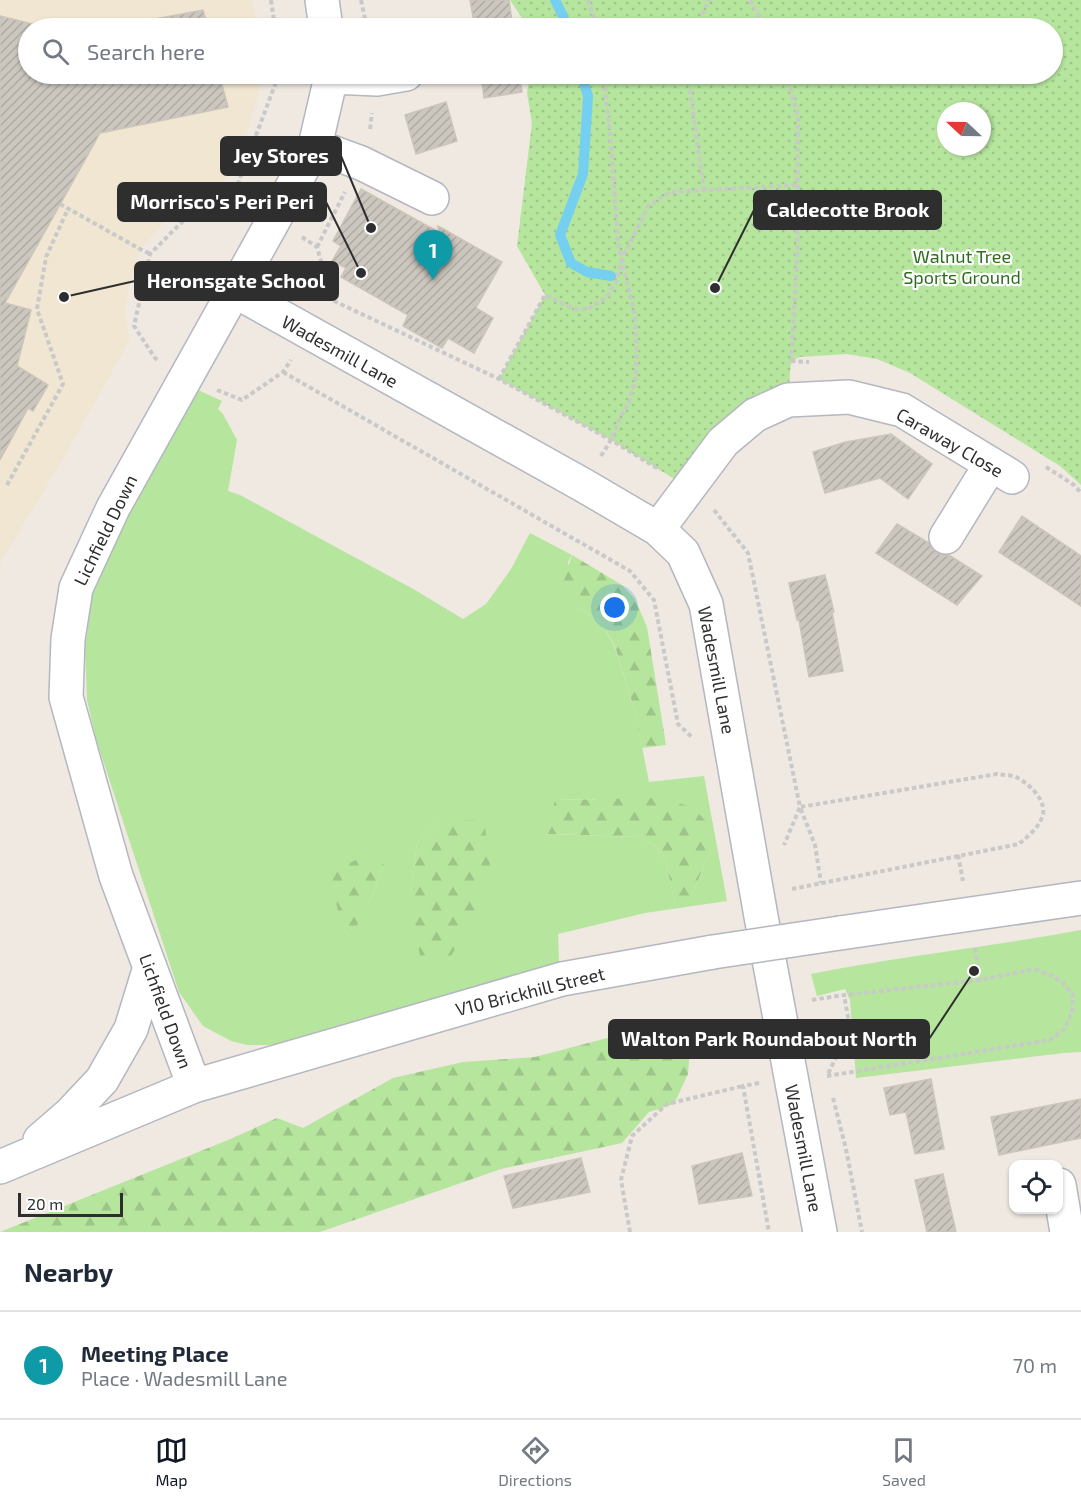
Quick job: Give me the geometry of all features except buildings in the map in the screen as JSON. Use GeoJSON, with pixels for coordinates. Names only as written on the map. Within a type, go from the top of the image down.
{"type":"FeatureCollection","features":[{"type":"Feature","properties":{"kind":"street"},"geometry":{"type":"LineString","coordinates":[[322,0],[325,18]]}},
{"type":"Feature","properties":{"kind":"street","name":"Lichfield Down"},"geometry":{"type":"LineString","coordinates":[[194,1086],[116,876],[66,697],[68,639],[76,588],[113,508],[315,146],[329,84]]}},
{"type":"Feature","properties":{"kind":"street"},"geometry":{"type":"LineString","coordinates":[[315,146],[361,163],[432,198]]}},
{"type":"Feature","properties":{"kind":"street","name":"Wadesmill Lane"},"geometry":{"type":"LineString","coordinates":[[235,291],[583,485],[658,529],[683,553],[706,604],[820,1232]]}},
{"type":"Feature","properties":{"kind":"street","name":"Caraway Close"},"geometry":{"type":"LineString","coordinates":[[658,529],[723,442],[755,415],[788,400],[849,397],[902,410],[1002,471],[946,537]]}},
{"type":"Feature","properties":{"kind":"street","name":"V10 Brickhill Street"},"geometry":{"type":"LineString","coordinates":[[9,1163],[194,1086],[562,980],[713,952],[1081,898]]}},
{"type":"Feature","properties":{"kind":"street"},"geometry":{"type":"LineString","coordinates":[[9,1163],[70,1114],[102,1080],[131,1029],[150,967]]}},
{"type":"Feature","properties":{"kind":"street"},"geometry":{"type":"LineString","coordinates":[[1063,1184],[1081,1181]]}},
{"type":"Feature","properties":{"kind":"street"},"geometry":{"type":"LineString","coordinates":[[1063,1208],[1067,1232]]}},
{"type":"Feature","properties":{"kind":"path"},"geometry":{"type":"LineString","coordinates":[[271,0],[274,18]]}},
{"type":"Feature","properties":{"kind":"path"},"geometry":{"type":"LineString","coordinates":[[361,0],[365,18]]}},
{"type":"Feature","properties":{"kind":"path"},"geometry":{"type":"LineString","coordinates":[[588,0],[594,18]]}},
{"type":"Feature","properties":{"kind":"path"},"geometry":{"type":"LineString","coordinates":[[702,15],[709,0]]}},
{"type":"Feature","properties":{"kind":"path"},"geometry":{"type":"LineString","coordinates":[[750,0],[760,18]]}},
{"type":"Feature","properties":{"kind":"path"},"geometry":{"type":"LineString","coordinates":[[275,84],[231,202],[275,219],[316,247],[332,300],[499,379],[611,440],[706,500],[748,553],[800,807],[815,845],[821,883]]}},
{"type":"Feature","properties":{"kind":"path"},"geometry":{"type":"LineString","coordinates":[[583,485],[611,440],[628,404],[635,381],[637,354],[635,316],[618,243],[604,84]]}},
{"type":"Feature","properties":{"kind":"path"},"geometry":{"type":"LineString","coordinates":[[788,400],[797,259],[798,116],[789,84]]}},
{"type":"Feature","properties":{"kind":"path"},"geometry":{"type":"LineString","coordinates":[[690,90],[704,190]]}},
{"type":"Feature","properties":{"kind":"path"},"geometry":{"type":"LineString","coordinates":[[499,379],[545,295],[574,309],[588,309],[607,297],[617,280],[622,259],[649,204],[670,192],[797,185]]}},
{"type":"Feature","properties":{"kind":"path"},"geometry":{"type":"LineString","coordinates":[[60,204],[150,254]]}},
{"type":"Feature","properties":{"kind":"path"},"geometry":{"type":"LineString","coordinates":[[8,485],[63,384],[37,309],[46,257],[68,209]]}},
{"type":"Feature","properties":{"kind":"path"},"geometry":{"type":"LineString","coordinates":[[283,372],[630,571],[654,600],[678,724],[700,744]]}},
{"type":"Feature","properties":{"kind":"path"},"geometry":{"type":"LineString","coordinates":[[787,890],[1019,844],[1036,828],[1043,813],[1041,800],[1028,785],[1015,777],[997,774],[800,807]]}},
{"type":"Feature","properties":{"kind":"path"},"geometry":{"type":"LineString","coordinates":[[782,849],[800,807]]}},
{"type":"Feature","properties":{"kind":"path"},"geometry":{"type":"LineString","coordinates":[[810,1000],[980,980],[1034,969],[1053,976],[1063,983],[1072,995],[1072,1013],[1064,1029],[1050,1040],[827,1076]]}},
{"type":"Feature","properties":{"kind":"path"},"geometry":{"type":"LineString","coordinates":[[827,1076],[850,1028],[844,995]]}},
{"type":"Feature","properties":{"kind":"path"},"geometry":{"type":"LineString","coordinates":[[825,1065],[830,1086]]}},
{"type":"Feature","properties":{"kind":"path"},"geometry":{"type":"LineString","coordinates":[[630,1232],[621,1180],[632,1136],[667,1104],[743,1086]]}},
{"type":"Feature","properties":{"kind":"path"},"geometry":{"type":"LineString","coordinates":[[832,1097],[846,1149],[862,1232]]}},
{"type":"Feature","properties":{"kind":"shaded area"},"geometry":{"type":"Polygon","coordinates":[[[0,0],[252,0],[255,18],[18,18],[18,84],[260,84],[260,89],[243,147],[218,193],[193,200],[167,219],[140,250],[130,281],[125,312],[130,340],[0,567],[0,0]]]}},
{"type":"Feature","properties":{"kind":"green space","name":"Walnut Tree Sports Ground"},"geometry":{"type":"Polygon","coordinates":[[[510,0],[1081,0],[1081,485],[1060,466],[910,373],[877,359],[847,354],[800,357],[791,361],[788,400],[689,488],[611,440],[499,379],[545,295],[517,246],[532,123],[527,93],[528,84],[1063,84],[1063,18],[522,18],[510,0]]]}},
{"type":"Feature","properties":{"kind":"green space"},"geometry":{"type":"Polygon","coordinates":[[[198,390],[222,401],[218,409],[237,440],[228,491],[240,495],[415,590],[463,619],[486,604],[511,569],[530,533],[572,555],[568,562],[575,606],[600,621],[615,647],[635,712],[649,782],[704,776],[727,901],[645,913],[558,934],[559,962],[280,1045],[247,1045],[231,1041],[203,1026],[179,992],[96,739],[87,700],[85,649],[92,593],[108,552],[198,390]],[[595,799],[556,800],[548,834],[639,837],[657,847],[666,862],[675,904],[687,903],[707,857],[595,799]],[[440,821],[417,843],[411,894],[440,821]],[[384,865],[342,928],[350,936],[371,898],[384,865]]]}},
{"type":"Feature","properties":{"kind":"green space"},"geometry":{"type":"Polygon","coordinates":[[[572,555],[622,585],[635,599],[647,627],[666,745],[642,748],[635,712],[615,646],[600,621],[575,606],[563,595],[563,583],[572,555]]]}},
{"type":"Feature","properties":{"kind":"green space"},"geometry":{"type":"Polygon","coordinates":[[[657,798],[693,807],[709,825],[707,857],[687,904],[675,904],[666,862],[657,847],[639,837],[548,834],[555,800],[657,798]]]}},
{"type":"Feature","properties":{"kind":"green space"},"geometry":{"type":"Polygon","coordinates":[[[484,820],[490,865],[473,915],[449,960],[421,964],[411,894],[417,843],[440,821],[484,820]]]}},
{"type":"Feature","properties":{"kind":"green space"},"geometry":{"type":"Polygon","coordinates":[[[372,852],[384,865],[371,898],[351,937],[342,928],[329,873],[372,852]]]}},
{"type":"Feature","properties":{"kind":"green space"},"geometry":{"type":"Polygon","coordinates":[[[1081,930],[1081,1052],[856,1078],[850,1000],[845,989],[817,996],[811,974],[1014,942],[1081,930]]]}},
{"type":"Feature","properties":{"kind":"green space"},"geometry":{"type":"Polygon","coordinates":[[[666,1021],[691,1036],[688,1074],[674,1104],[649,1112],[622,1143],[501,1169],[320,1232],[0,1232],[277,1118],[303,1128],[393,1078],[463,1062],[535,1057],[666,1021]]]}},
{"type":"Feature","properties":{"kind":"waterway"},"geometry":{"type":"LineString","coordinates":[[555,0],[564,18]]}},
{"type":"Feature","properties":{"kind":"waterway"},"geometry":{"type":"LineString","coordinates":[[584,84],[588,96],[583,174],[560,235],[571,263],[587,272],[611,276]]}},
{"type":"Feature","properties":{"kind":"place","name":"Jey Stores"},"geometry":{"type":"Point","coordinates":[371,228]}},
{"type":"Feature","properties":{"kind":"place","name":"Morrisco's Peri Peri"},"geometry":{"type":"Point","coordinates":[361,273]}},
{"type":"Feature","properties":{"kind":"place","name":"Meeting Place"},"geometry":{"type":"Point","coordinates":[433,280]}},
{"type":"Feature","properties":{"kind":"place","name":"Caldecotte Brook"},"geometry":{"type":"Point","coordinates":[715,288]}},
{"type":"Feature","properties":{"kind":"place","name":"Heronsgate School"},"geometry":{"type":"Point","coordinates":[64,297]}},
{"type":"Feature","properties":{"kind":"place","name":"Walton Park Roundabout North"},"geometry":{"type":"Point","coordinates":[974,971]}}]}
